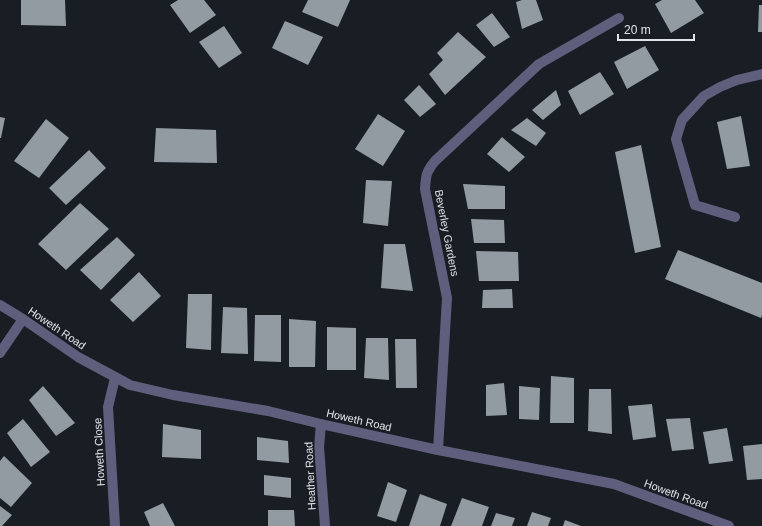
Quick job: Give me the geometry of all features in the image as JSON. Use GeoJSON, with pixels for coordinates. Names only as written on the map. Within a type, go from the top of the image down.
{"type":"FeatureCollection","features":[{"type":"Feature","properties":{"kind":"street","name":"Beverley Gardens"},"geometry":{"type":"LineString","coordinates":[[438,450],[447,298],[425,189],[426,174],[429,167],[435,161],[539,64],[619,18]]}},
{"type":"Feature","properties":{"kind":"street"},"geometry":{"type":"LineString","coordinates":[[735,217],[695,205],[676,139],[682,120],[704,96],[720,87],[738,80],[762,74]]}},
{"type":"Feature","properties":{"kind":"street","name":"Howeth Road"},"geometry":{"type":"LineString","coordinates":[[0,305],[78,357],[130,385],[174,395],[268,411],[438,450],[614,484],[728,526]]}},
{"type":"Feature","properties":{"kind":"street"},"geometry":{"type":"LineString","coordinates":[[0,354],[23,319]]}},
{"type":"Feature","properties":{"kind":"street","name":"Howeth Close"},"geometry":{"type":"LineString","coordinates":[[115,378],[108,407],[115,526]]}},
{"type":"Feature","properties":{"kind":"street","name":"Heather Road"},"geometry":{"type":"LineString","coordinates":[[321,424],[319,447],[325,526]]}},
{"type":"Feature","properties":{"kind":"building"},"geometry":{"type":"Polygon","coordinates":[[[21,0],[65,0],[66,26],[21,25],[21,0]]]}},
{"type":"Feature","properties":{"kind":"building"},"geometry":{"type":"Polygon","coordinates":[[[178,0],[204,0],[216,15],[190,33],[170,5],[178,0]]]}},
{"type":"Feature","properties":{"kind":"building"},"geometry":{"type":"Polygon","coordinates":[[[308,0],[350,0],[338,27],[302,12],[308,0]]]}},
{"type":"Feature","properties":{"kind":"building"},"geometry":{"type":"Polygon","coordinates":[[[522,0],[536,0],[543,20],[522,29],[516,2],[522,0]]]}},
{"type":"Feature","properties":{"kind":"building"},"geometry":{"type":"Polygon","coordinates":[[[662,0],[695,0],[704,13],[671,33],[655,4],[662,0]]]}},
{"type":"Feature","properties":{"kind":"building"},"geometry":{"type":"Polygon","coordinates":[[[759,5],[762,5],[762,32],[758,32],[759,5]]]}},
{"type":"Feature","properties":{"kind":"building"},"geometry":{"type":"Polygon","coordinates":[[[492,13],[510,37],[494,47],[476,25],[492,13]]]}},
{"type":"Feature","properties":{"kind":"building"},"geometry":{"type":"Polygon","coordinates":[[[285,21],[323,37],[308,65],[272,48],[285,21]]]}},
{"type":"Feature","properties":{"kind":"building"},"geometry":{"type":"Polygon","coordinates":[[[224,26],[242,53],[219,68],[199,42],[224,26]]]}},
{"type":"Feature","properties":{"kind":"building"},"geometry":{"type":"Polygon","coordinates":[[[458,32],[486,57],[445,95],[429,74],[443,60],[437,53],[458,32]]]}},
{"type":"Feature","properties":{"kind":"building"},"geometry":{"type":"Polygon","coordinates":[[[645,46],[659,70],[627,89],[614,62],[645,46]]]}},
{"type":"Feature","properties":{"kind":"building"},"geometry":{"type":"Polygon","coordinates":[[[600,72],[614,94],[580,115],[568,91],[600,72]]]}},
{"type":"Feature","properties":{"kind":"building"},"geometry":{"type":"Polygon","coordinates":[[[419,85],[436,104],[420,117],[404,100],[419,85]]]}},
{"type":"Feature","properties":{"kind":"building"},"geometry":{"type":"Polygon","coordinates":[[[556,90],[561,105],[543,120],[532,110],[556,90]]]}},
{"type":"Feature","properties":{"kind":"building"},"geometry":{"type":"Polygon","coordinates":[[[378,114],[405,131],[383,166],[355,149],[378,114]]]}},
{"type":"Feature","properties":{"kind":"building"},"geometry":{"type":"Polygon","coordinates":[[[741,116],[750,166],[727,169],[717,122],[741,116]]]}},
{"type":"Feature","properties":{"kind":"building"},"geometry":{"type":"Polygon","coordinates":[[[0,117],[5,118],[1,138],[0,138],[0,117]]]}},
{"type":"Feature","properties":{"kind":"building"},"geometry":{"type":"Polygon","coordinates":[[[527,118],[546,133],[536,146],[511,130],[527,118]]]}},
{"type":"Feature","properties":{"kind":"building"},"geometry":{"type":"Polygon","coordinates":[[[46,119],[69,138],[39,178],[14,161],[46,119]]]}},
{"type":"Feature","properties":{"kind":"building"},"geometry":{"type":"Polygon","coordinates":[[[156,128],[216,130],[217,163],[154,162],[156,128]]]}},
{"type":"Feature","properties":{"kind":"building"},"geometry":{"type":"Polygon","coordinates":[[[502,137],[525,157],[509,172],[487,154],[502,137]]]}},
{"type":"Feature","properties":{"kind":"building"},"geometry":{"type":"Polygon","coordinates":[[[641,145],[661,247],[635,253],[615,152],[641,145]]]}},
{"type":"Feature","properties":{"kind":"building"},"geometry":{"type":"Polygon","coordinates":[[[89,150],[106,168],[66,205],[49,188],[89,150]]]}},
{"type":"Feature","properties":{"kind":"building"},"geometry":{"type":"Polygon","coordinates":[[[366,180],[392,181],[388,226],[363,223],[366,180]]]}},
{"type":"Feature","properties":{"kind":"building"},"geometry":{"type":"Polygon","coordinates":[[[463,184],[505,186],[505,209],[468,209],[463,184]]]}},
{"type":"Feature","properties":{"kind":"building"},"geometry":{"type":"Polygon","coordinates":[[[80,203],[109,229],[66,270],[38,244],[80,203]]]}},
{"type":"Feature","properties":{"kind":"building"},"geometry":{"type":"Polygon","coordinates":[[[471,219],[504,220],[505,243],[474,243],[471,219]]]}},
{"type":"Feature","properties":{"kind":"building"},"geometry":{"type":"Polygon","coordinates":[[[117,237],[135,255],[101,290],[80,270],[117,237]]]}},
{"type":"Feature","properties":{"kind":"building"},"geometry":{"type":"Polygon","coordinates":[[[384,244],[405,244],[413,291],[381,288],[384,244]]]}},
{"type":"Feature","properties":{"kind":"building"},"geometry":{"type":"Polygon","coordinates":[[[678,250],[762,283],[761,318],[665,279],[678,250]]]}},
{"type":"Feature","properties":{"kind":"building"},"geometry":{"type":"Polygon","coordinates":[[[476,251],[518,252],[519,281],[479,281],[476,251]]]}},
{"type":"Feature","properties":{"kind":"building"},"geometry":{"type":"Polygon","coordinates":[[[139,272],[161,296],[133,322],[110,300],[139,272]]]}},
{"type":"Feature","properties":{"kind":"building"},"geometry":{"type":"Polygon","coordinates":[[[512,289],[513,308],[482,308],[483,290],[512,289]]]}},
{"type":"Feature","properties":{"kind":"building"},"geometry":{"type":"Polygon","coordinates":[[[188,294],[212,294],[211,350],[186,348],[188,294]]]}},
{"type":"Feature","properties":{"kind":"building"},"geometry":{"type":"Polygon","coordinates":[[[223,307],[247,308],[248,354],[221,353],[223,307]]]}},
{"type":"Feature","properties":{"kind":"building"},"geometry":{"type":"Polygon","coordinates":[[[255,315],[281,315],[281,362],[254,361],[255,315]]]}},
{"type":"Feature","properties":{"kind":"building"},"geometry":{"type":"Polygon","coordinates":[[[289,319],[316,321],[315,367],[289,367],[289,319]]]}},
{"type":"Feature","properties":{"kind":"building"},"geometry":{"type":"Polygon","coordinates":[[[327,327],[356,328],[356,370],[327,370],[327,327]]]}},
{"type":"Feature","properties":{"kind":"building"},"geometry":{"type":"Polygon","coordinates":[[[366,338],[388,338],[389,380],[364,378],[366,338]]]}},
{"type":"Feature","properties":{"kind":"building"},"geometry":{"type":"Polygon","coordinates":[[[395,339],[416,339],[417,388],[396,388],[395,339]]]}},
{"type":"Feature","properties":{"kind":"building"},"geometry":{"type":"Polygon","coordinates":[[[551,376],[574,378],[574,423],[550,423],[551,376]]]}},
{"type":"Feature","properties":{"kind":"building"},"geometry":{"type":"Polygon","coordinates":[[[504,383],[507,415],[486,416],[486,385],[504,383]]]}},
{"type":"Feature","properties":{"kind":"building"},"geometry":{"type":"Polygon","coordinates":[[[43,386],[75,423],[56,436],[29,400],[43,386]]]}},
{"type":"Feature","properties":{"kind":"building"},"geometry":{"type":"Polygon","coordinates":[[[519,386],[540,388],[539,420],[519,419],[519,386]]]}},
{"type":"Feature","properties":{"kind":"building"},"geometry":{"type":"Polygon","coordinates":[[[589,389],[611,389],[612,434],[588,431],[589,389]]]}},
{"type":"Feature","properties":{"kind":"building"},"geometry":{"type":"Polygon","coordinates":[[[652,404],[656,437],[633,440],[628,406],[652,404]]]}},
{"type":"Feature","properties":{"kind":"building"},"geometry":{"type":"Polygon","coordinates":[[[690,418],[694,449],[672,451],[666,419],[690,418]]]}},
{"type":"Feature","properties":{"kind":"building"},"geometry":{"type":"Polygon","coordinates":[[[23,419],[50,452],[31,467],[7,433],[23,419]]]}},
{"type":"Feature","properties":{"kind":"building"},"geometry":{"type":"Polygon","coordinates":[[[163,424],[201,430],[201,459],[162,457],[163,424]]]}},
{"type":"Feature","properties":{"kind":"building"},"geometry":{"type":"Polygon","coordinates":[[[727,428],[733,461],[709,464],[703,432],[727,428]]]}},
{"type":"Feature","properties":{"kind":"building"},"geometry":{"type":"Polygon","coordinates":[[[257,437],[288,441],[289,463],[257,460],[257,437]]]}},
{"type":"Feature","properties":{"kind":"building"},"geometry":{"type":"Polygon","coordinates":[[[762,444],[762,479],[747,480],[743,446],[762,444]]]}},
{"type":"Feature","properties":{"kind":"building"},"geometry":{"type":"Polygon","coordinates":[[[4,456],[32,483],[11,507],[0,498],[0,461],[4,456]]]}},
{"type":"Feature","properties":{"kind":"building"},"geometry":{"type":"Polygon","coordinates":[[[264,475],[291,478],[291,498],[264,495],[264,475]]]}},
{"type":"Feature","properties":{"kind":"building"},"geometry":{"type":"Polygon","coordinates":[[[388,482],[407,490],[396,522],[377,516],[388,482]]]}},
{"type":"Feature","properties":{"kind":"building"},"geometry":{"type":"Polygon","coordinates":[[[420,494],[447,504],[440,526],[409,526],[420,494]]]}},
{"type":"Feature","properties":{"kind":"building"},"geometry":{"type":"Polygon","coordinates":[[[462,498],[489,507],[482,526],[451,526],[462,498]]]}},
{"type":"Feature","properties":{"kind":"building"},"geometry":{"type":"Polygon","coordinates":[[[163,503],[175,526],[150,526],[144,512],[163,503]]]}},
{"type":"Feature","properties":{"kind":"building"},"geometry":{"type":"Polygon","coordinates":[[[0,506],[12,515],[2,526],[0,526],[0,506]]]}},
{"type":"Feature","properties":{"kind":"building"},"geometry":{"type":"Polygon","coordinates":[[[268,510],[294,510],[295,526],[268,526],[268,510]]]}},
{"type":"Feature","properties":{"kind":"building"},"geometry":{"type":"Polygon","coordinates":[[[532,512],[551,518],[548,526],[527,526],[532,512]]]}},
{"type":"Feature","properties":{"kind":"building"},"geometry":{"type":"Polygon","coordinates":[[[496,513],[515,518],[512,526],[491,526],[496,513]]]}},
{"type":"Feature","properties":{"kind":"building"},"geometry":{"type":"Polygon","coordinates":[[[565,520],[581,526],[563,526],[565,520]]]}}]}
